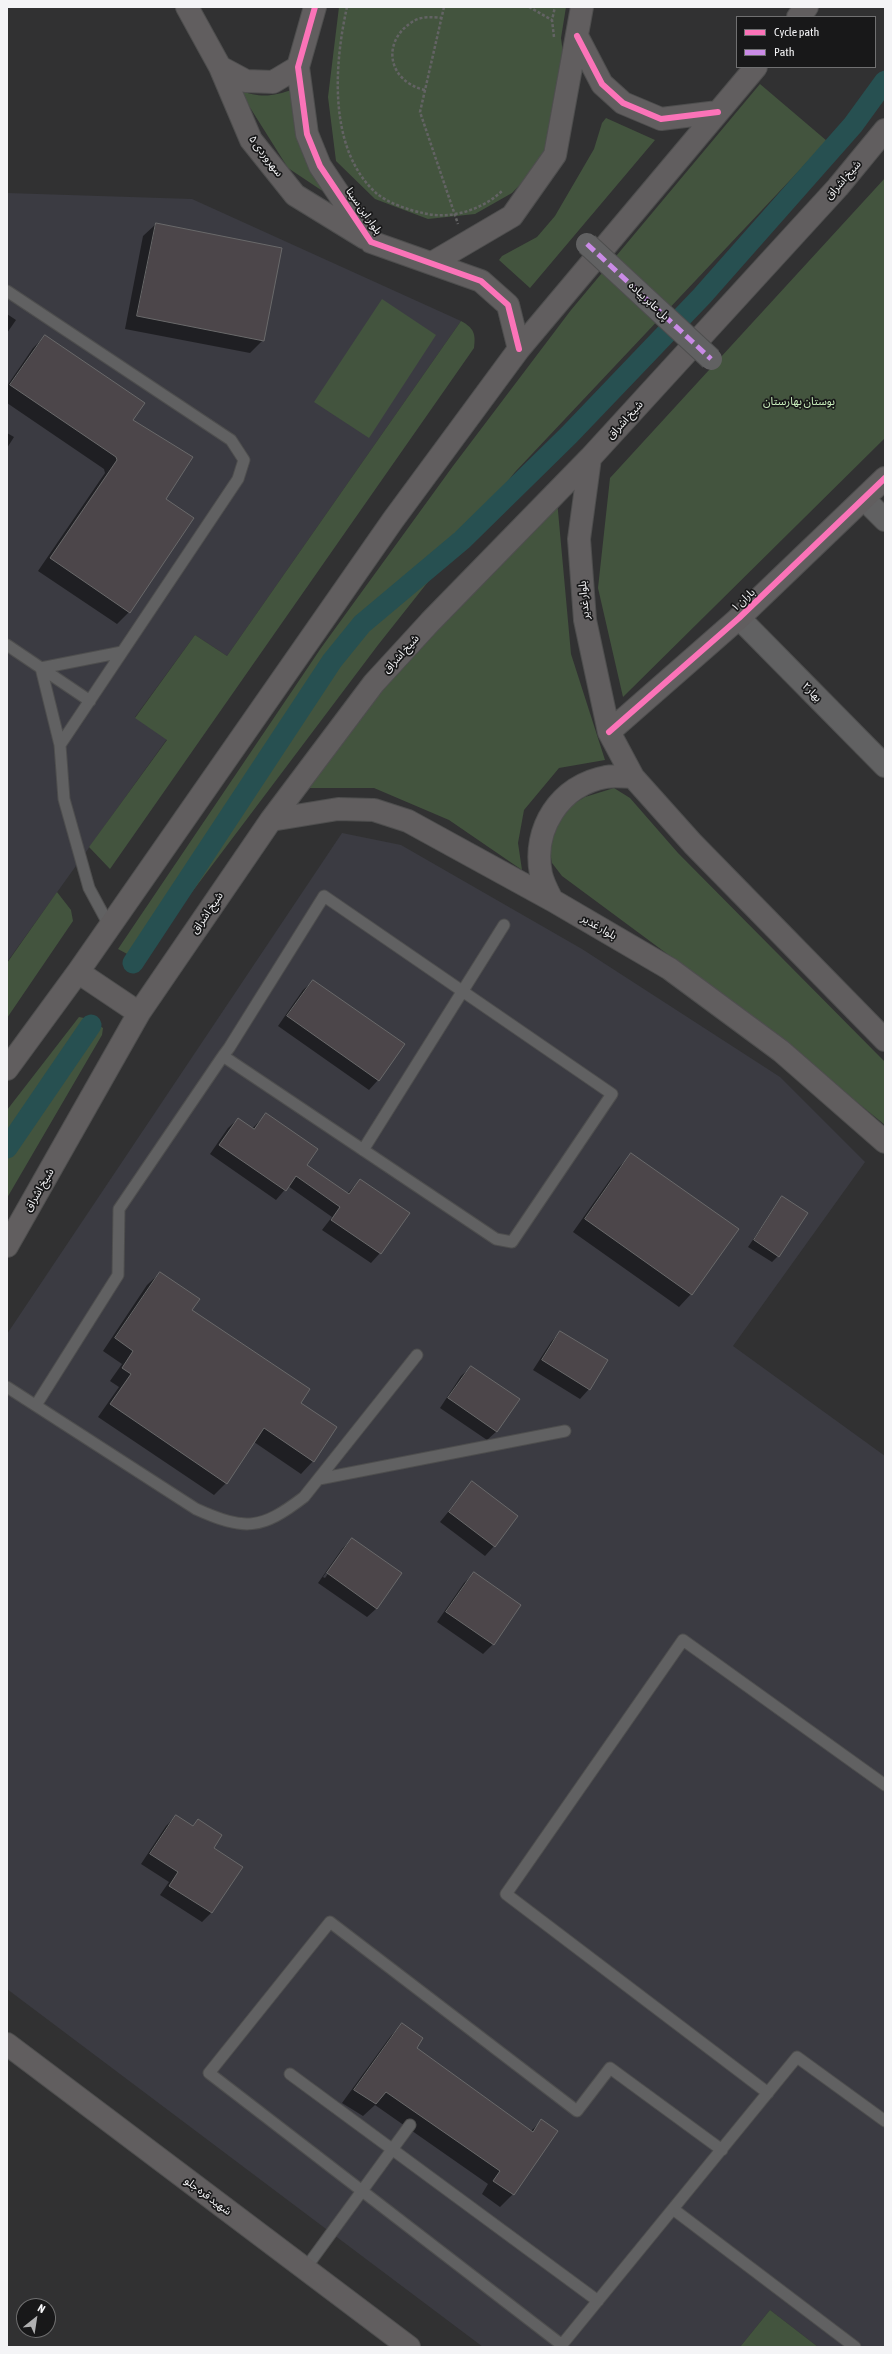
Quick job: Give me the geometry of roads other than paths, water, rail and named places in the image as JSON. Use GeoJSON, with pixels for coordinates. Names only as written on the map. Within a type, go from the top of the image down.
{"type":"FeatureCollection","features":[{"type":"Feature","properties":{"kind":"main road","name":"سهروردی ۵"},"geometry":{"type":"LineString","coordinates":[[187,7],[220,67],[251,140],[295,195],[372,242]]}},
{"type":"Feature","properties":{"kind":"main road","name":"بلوار ابن سینا"},"geometry":{"type":"LineString","coordinates":[[315,7],[298,67],[307,134],[320,166],[372,242],[481,281],[508,305],[520,349]]}},
{"type":"Feature","properties":{"kind":"main road"},"geometry":{"type":"LineString","coordinates":[[432,263],[512,216],[555,155],[582,7]]}},
{"type":"Feature","properties":{"kind":"main road"},"geometry":{"type":"LineString","coordinates":[[799,16],[807,7]]}},
{"type":"Feature","properties":{"kind":"main road"},"geometry":{"type":"LineString","coordinates":[[576,36],[602,84],[623,103],[661,119],[718,112]]}},
{"type":"Feature","properties":{"kind":"main road"},"geometry":{"type":"LineString","coordinates":[[220,67],[246,81],[273,82],[298,67]]}},
{"type":"Feature","properties":{"kind":"main road"},"geometry":{"type":"LineString","coordinates":[[7,1069],[110,927],[393,520],[520,349],[755,68]]}},
{"type":"Feature","properties":{"kind":"main road","name":"شیخ اشراق"},"geometry":{"type":"LineString","coordinates":[[7,1246],[139,1013],[271,820],[374,683],[430,622],[590,458],[838,187],[885,130]]}},
{"type":"Feature","properties":{"kind":"main road","name":"بلوار غدیر"},"geometry":{"type":"LineString","coordinates":[[590,458],[579,539],[585,620],[610,732],[633,777],[693,844],[885,1040]]}},
{"type":"Feature","properties":{"kind":"main road","name":"باران ۱"},"geometry":{"type":"LineString","coordinates":[[610,732],[739,618],[885,478]]}},
{"type":"Feature","properties":{"kind":"main road"},"geometry":{"type":"LineString","coordinates":[[552,900],[541,875],[539,849],[545,823],[556,806],[560,801],[581,785],[606,777],[633,777]]}},
{"type":"Feature","properties":{"kind":"main road","name":"بلوار غدیر"},"geometry":{"type":"LineString","coordinates":[[271,820],[338,809],[374,810],[408,821],[552,900],[670,969],[780,1051],[885,1142]]}},
{"type":"Feature","properties":{"kind":"main road"},"geometry":{"type":"LineString","coordinates":[[78,972],[139,1013]]}},
{"type":"Feature","properties":{"kind":"main road","name":"شهید قره جلو"},"geometry":{"type":"LineString","coordinates":[[7,2044],[409,2347]]}},
{"type":"Feature","properties":{"kind":"street","name":"پل عابر پیاده"},"geometry":{"type":"LineString","coordinates":[[587,244],[711,359]]}},
{"type":"Feature","properties":{"kind":"street"},"geometry":{"type":"LineString","coordinates":[[864,499],[885,520]]}},
{"type":"Feature","properties":{"kind":"street","name":"بهار۲"},"geometry":{"type":"LineString","coordinates":[[739,618],[885,766]]}},
{"type":"Feature","properties":{"kind":"lane"},"geometry":{"type":"LineString","coordinates":[[7,291],[231,440],[244,460],[238,479],[60,745]]}},
{"type":"Feature","properties":{"kind":"lane"},"geometry":{"type":"LineString","coordinates":[[7,645],[90,701]]}},
{"type":"Feature","properties":{"kind":"lane"},"geometry":{"type":"LineString","coordinates":[[40,668],[122,652]]}},
{"type":"Feature","properties":{"kind":"lane"},"geometry":{"type":"LineString","coordinates":[[40,668],[60,745],[64,799],[89,888],[110,927]]}},
{"type":"Feature","properties":{"kind":"lane"},"geometry":{"type":"LineString","coordinates":[[36,1406],[118,1275],[119,1209],[223,1056],[324,896],[612,1094],[512,1242],[496,1239],[223,1056]]}},
{"type":"Feature","properties":{"kind":"lane"},"geometry":{"type":"LineString","coordinates":[[364,1150],[504,925]]}},
{"type":"Feature","properties":{"kind":"lane"},"geometry":{"type":"LineString","coordinates":[[7,1387],[196,1509],[226,1522],[258,1524],[285,1512],[304,1497],[417,1355]]}},
{"type":"Feature","properties":{"kind":"lane"},"geometry":{"type":"LineString","coordinates":[[319,1479],[565,1431]]}},
{"type":"Feature","properties":{"kind":"lane"},"geometry":{"type":"LineString","coordinates":[[768,2093],[506,1894],[683,1640],[885,1785]]}},
{"type":"Feature","properties":{"kind":"lane"},"geometry":{"type":"LineString","coordinates":[[722,2150],[610,2068],[577,2111],[330,1922],[209,2073],[561,2346],[722,2150],[797,2057],[885,2121]]}},
{"type":"Feature","properties":{"kind":"lane"},"geometry":{"type":"LineString","coordinates":[[290,2074],[598,2301]]}},
{"type":"Feature","properties":{"kind":"lane"},"geometry":{"type":"LineString","coordinates":[[306,2269],[410,2125]]}},
{"type":"Feature","properties":{"kind":"lane"},"geometry":{"type":"LineString","coordinates":[[673,2209],[855,2347]]}},
{"type":"Feature","properties":{"kind":"waterway"},"geometry":{"type":"LineString","coordinates":[[133,963],[332,661],[362,624],[462,540],[569,435],[702,296],[853,125],[885,81]]}},
{"type":"Feature","properties":{"kind":"waterway"},"geometry":{"type":"LineString","coordinates":[[7,1148],[91,1025]]}},
{"type":"Feature","properties":{"kind":"park label","name":"بوستان بهارستان"},"geometry":{"type":"Point","coordinates":[799,402]}}]}
